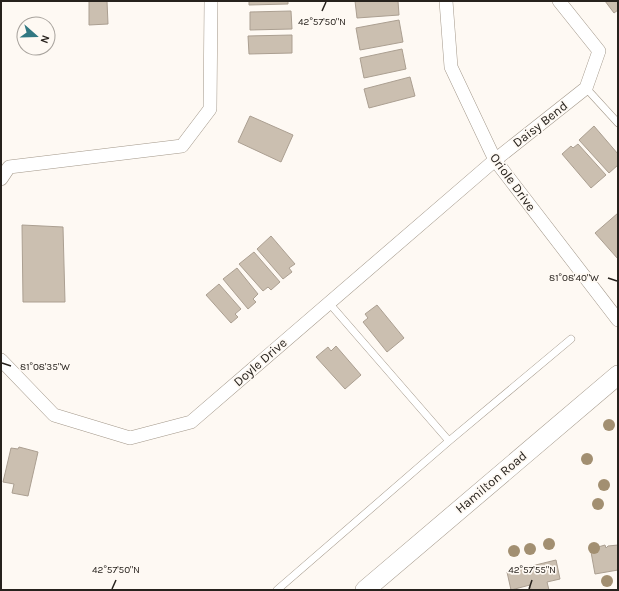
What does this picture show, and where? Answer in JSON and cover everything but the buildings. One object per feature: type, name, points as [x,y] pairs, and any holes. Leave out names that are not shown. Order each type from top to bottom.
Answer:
[{"type":"main road","name":"Hamilton Road","points":[[365,590],[618,375]]},
{"type":"street","points":[[1,179],[10,167],[182,146],[210,109],[211,1]]},
{"type":"street","name":"Oriole Drive","points":[[446,1],[451,67],[495,160],[618,320]]},
{"type":"street","points":[[559,1],[599,51],[586,88]]},
{"type":"street","name":"Daisy Bend","points":[[495,160],[586,88]]},
{"type":"street","name":"Doyle Drive","points":[[1,360],[54,415],[130,438],[191,422],[495,160]]},
{"type":"lane","points":[[586,88],[618,123]]},
{"type":"lane","points":[[329,303],[449,441]]},
{"type":"lane","points":[[277,590],[449,441],[571,339]]}]
